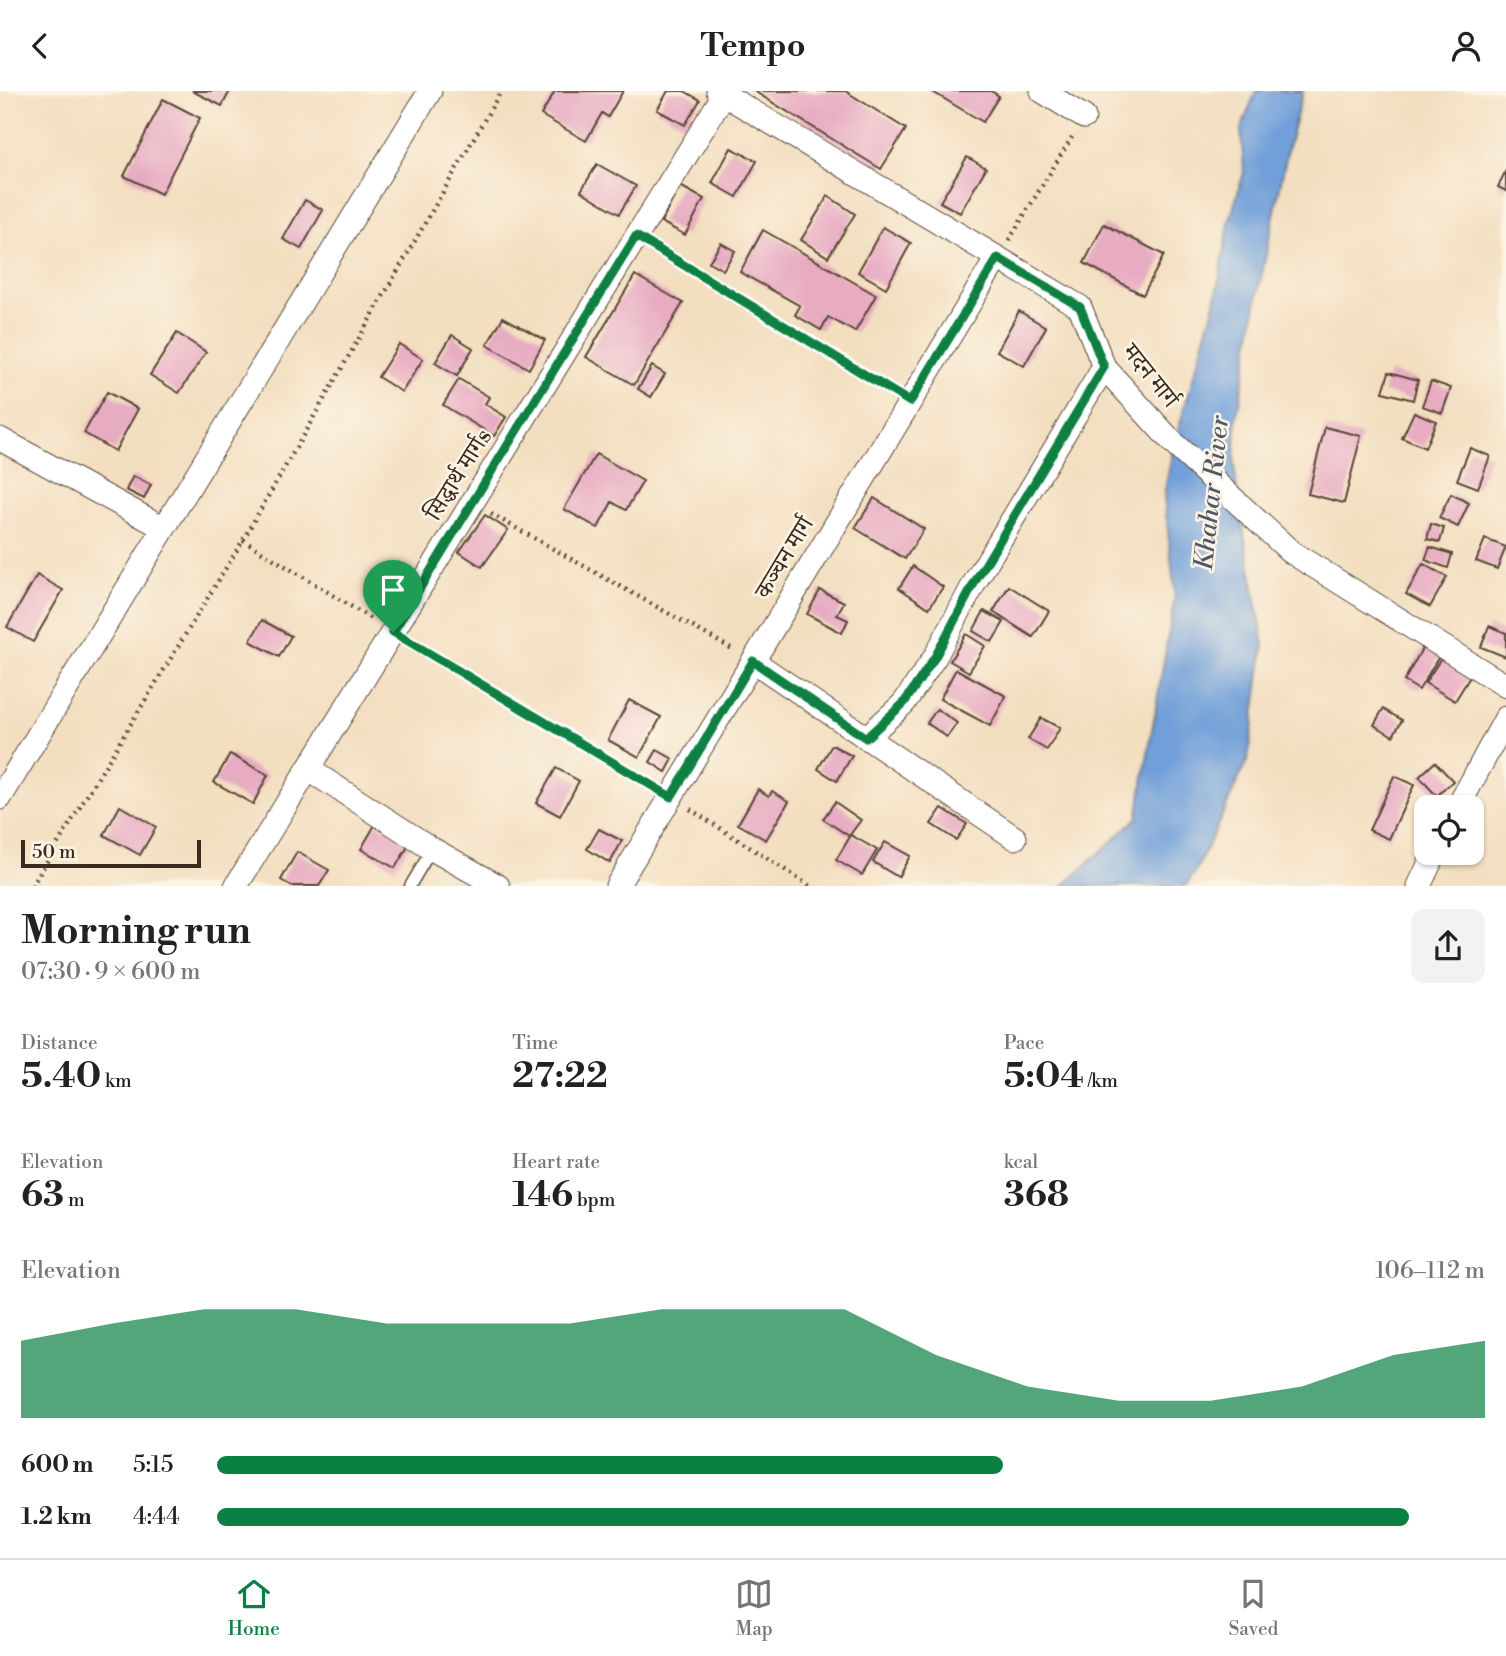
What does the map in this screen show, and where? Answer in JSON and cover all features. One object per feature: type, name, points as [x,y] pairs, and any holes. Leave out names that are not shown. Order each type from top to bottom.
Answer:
[{"type":"street","points":[[0,798],[430,91]]},
{"type":"street","points":[[1042,91],[1084,117]]},
{"type":"street","name":"सिद्धार्थ मार्गs","points":[[236,886],[722,92]]},
{"type":"street","name":"मदन मार्ग","points":[[722,92],[1080,307],[1104,367],[1174,444],[1291,552],[1506,686]]},
{"type":"street","name":"कञ्चन मार्ग","points":[[617,886],[998,258]]},
{"type":"street","points":[[866,738],[904,703],[935,657],[976,580],[1104,367]]},
{"type":"street","points":[[0,439],[164,528]]},
{"type":"street","points":[[753,661],[1015,838]]},
{"type":"street","points":[[1464,795],[1506,718]]},
{"type":"street","points":[[308,769],[432,849],[498,886]]},
{"type":"street","points":[[1419,886],[1429,865]]},
{"type":"lane","points":[[410,886],[432,849]]},
{"type":"path","points":[[32,886],[243,540],[501,91]]},
{"type":"path","points":[[998,258],[1084,117]]},
{"type":"path","points":[[636,236],[910,402]]},
{"type":"path","points":[[472,503],[753,661]]},
{"type":"path","points":[[243,540],[671,797],[810,886]]},
{"type":"water","name":"Khahar River","points":[[1256,91],[1303,91],[1289,143],[1258,293],[1237,416],[1234,464],[1264,644],[1248,759],[1197,869],[1186,886],[1063,886],[1137,818],[1175,596],[1164,495],[1174,444],[1215,303],[1229,223],[1244,172],[1241,129]]},
{"type":"building","points":[[192,91],[230,91],[222,106]]},
{"type":"building","points":[[555,91],[623,91],[608,117],[602,113],[586,141],[541,115]]},
{"type":"building","points":[[668,91],[684,91],[700,100],[685,125],[657,110]]},
{"type":"building","points":[[754,91],[845,91],[906,129],[881,169]]},
{"type":"building","points":[[931,91],[991,91],[999,96],[983,122]]},
{"type":"building","points":[[163,99],[200,118],[161,194],[124,176]]},
{"type":"building","points":[[731,148],[757,161],[737,197],[712,183]]},
{"type":"building","points":[[967,157],[986,168],[960,213],[940,202]]},
{"type":"building","points":[[597,164],[636,186],[619,214],[581,191]]},
{"type":"building","points":[[1506,170],[1506,191],[1498,187]]},
{"type":"building","points":[[680,186],[704,199],[685,235],[661,222]]},
{"type":"building","points":[[828,196],[855,214],[828,257],[801,240]]},
{"type":"building","points":[[305,200],[323,210],[301,249],[283,239]]},
{"type":"building","points":[[1104,224],[1164,255],[1143,295],[1084,263]]},
{"type":"building","points":[[883,227],[911,243],[886,288],[858,272]]},
{"type":"building","points":[[763,230],[876,295],[855,332],[828,317],[821,330],[795,315],[800,306],[740,272]]},
{"type":"building","points":[[721,243],[735,251],[723,270],[709,262]]},
{"type":"building","points":[[635,275],[683,303],[634,385],[586,357]]},
{"type":"building","points":[[1019,311],[1046,327],[1024,366],[997,351]]},
{"type":"building","points":[[503,317],[545,340],[529,369],[487,345]]},
{"type":"building","points":[[177,333],[206,352],[179,393],[150,375]]},
{"type":"building","points":[[452,335],[473,348],[457,376],[435,363]]},
{"type":"building","points":[[399,344],[423,359],[402,392],[378,377]]},
{"type":"building","points":[[652,366],[665,374],[651,397],[638,389]]},
{"type":"building","points":[[1389,372],[1418,380],[1413,400],[1383,392]]},
{"type":"building","points":[[459,379],[489,397],[485,404],[506,417],[494,436],[443,405]]},
{"type":"building","points":[[1431,381],[1451,388],[1442,413],[1422,406]]},
{"type":"building","points":[[107,392],[138,409],[115,451],[84,433]]},
{"type":"building","points":[[1414,412],[1436,421],[1425,448],[1402,438]]},
{"type":"building","points":[[1325,427],[1361,436],[1344,503],[1308,494]]},
{"type":"building","points":[[1470,448],[1490,456],[1478,488],[1457,480]]},
{"type":"building","points":[[596,454],[643,481],[626,510],[612,502],[598,528],[564,509]]},
{"type":"building","points":[[133,476],[151,485],[144,499],[126,490]]},
{"type":"building","points":[[1451,494],[1469,503],[1458,527],[1439,518]]},
{"type":"building","points":[[874,498],[924,529],[905,559],[855,528]]},
{"type":"building","points":[[485,515],[508,530],[482,567],[459,552]]},
{"type":"building","points":[[1431,524],[1444,528],[1440,542],[1427,539]]},
{"type":"building","points":[[1485,539],[1506,547],[1497,569],[1476,561]]},
{"type":"building","points":[[1430,547],[1452,554],[1448,568],[1425,560]]},
{"type":"building","points":[[1423,564],[1447,577],[1430,607],[1406,594]]},
{"type":"building","points":[[913,566],[943,587],[929,608],[899,588]]},
{"type":"building","points":[[37,575],[63,590],[33,642],[7,627]]},
{"type":"building","points":[[1009,586],[1049,611],[1033,637],[993,612]]},
{"type":"building","points":[[820,590],[844,602],[837,615],[848,620],[842,633],[807,614]]},
{"type":"building","points":[[984,611],[1004,622],[992,642],[973,631]]},
{"type":"building","points":[[262,620],[291,636],[279,657],[250,641]]},
{"type":"building","points":[[1489,626],[1506,633],[1506,657],[1481,647]]},
{"type":"building","points":[[966,634],[985,646],[969,672],[950,661]]},
{"type":"building","points":[[1424,645],[1444,648],[1419,690],[1404,681]]},
{"type":"building","points":[[1442,657],[1471,675],[1455,701],[1425,683]]},
{"type":"building","points":[[956,669],[1006,696],[990,726],[940,699]]},
{"type":"building","points":[[629,700],[661,717],[639,757],[608,740]]},
{"type":"building","points":[[937,709],[957,723],[947,737],[927,723]]},
{"type":"building","points":[[1383,709],[1402,720],[1393,736],[1374,725]]},
{"type":"building","points":[[1041,718],[1060,728],[1047,750],[1028,739]]},
{"type":"building","points":[[832,745],[852,756],[837,781],[818,769]]},
{"type":"building","points":[[657,750],[673,759],[666,772],[650,762]]},
{"type":"building","points":[[230,754],[268,775],[253,804],[214,782]]},
{"type":"building","points":[[1435,762],[1453,781],[1436,795],[1419,777]]},
{"type":"building","points":[[556,768],[579,781],[560,816],[536,803]]},
{"type":"building","points":[[1394,776],[1414,785],[1389,839],[1369,830]]},
{"type":"building","points":[[758,789],[769,796],[772,791],[789,801],[766,840],[738,824]]},
{"type":"building","points":[[835,802],[861,820],[849,836],[823,819]]},
{"type":"building","points":[[120,806],[156,827],[140,855],[104,835]]},
{"type":"building","points":[[942,808],[967,824],[956,840],[931,824]]},
{"type":"building","points":[[376,823],[410,843],[395,868],[361,849]]},
{"type":"building","points":[[599,829],[622,841],[610,863],[587,849]]},
{"type":"building","points":[[851,835],[877,850],[862,875],[836,860]]},
{"type":"building","points":[[885,842],[910,856],[898,877],[873,862]]},
{"type":"building","points":[[297,852],[329,870],[319,886],[291,886],[281,880]]},
{"type":"route","points":[[636,236],[910,402],[998,258],[1080,307],[1104,367],[976,580],[935,657],[904,703],[866,738],[753,661],[671,797],[393,632],[636,236]]}]
